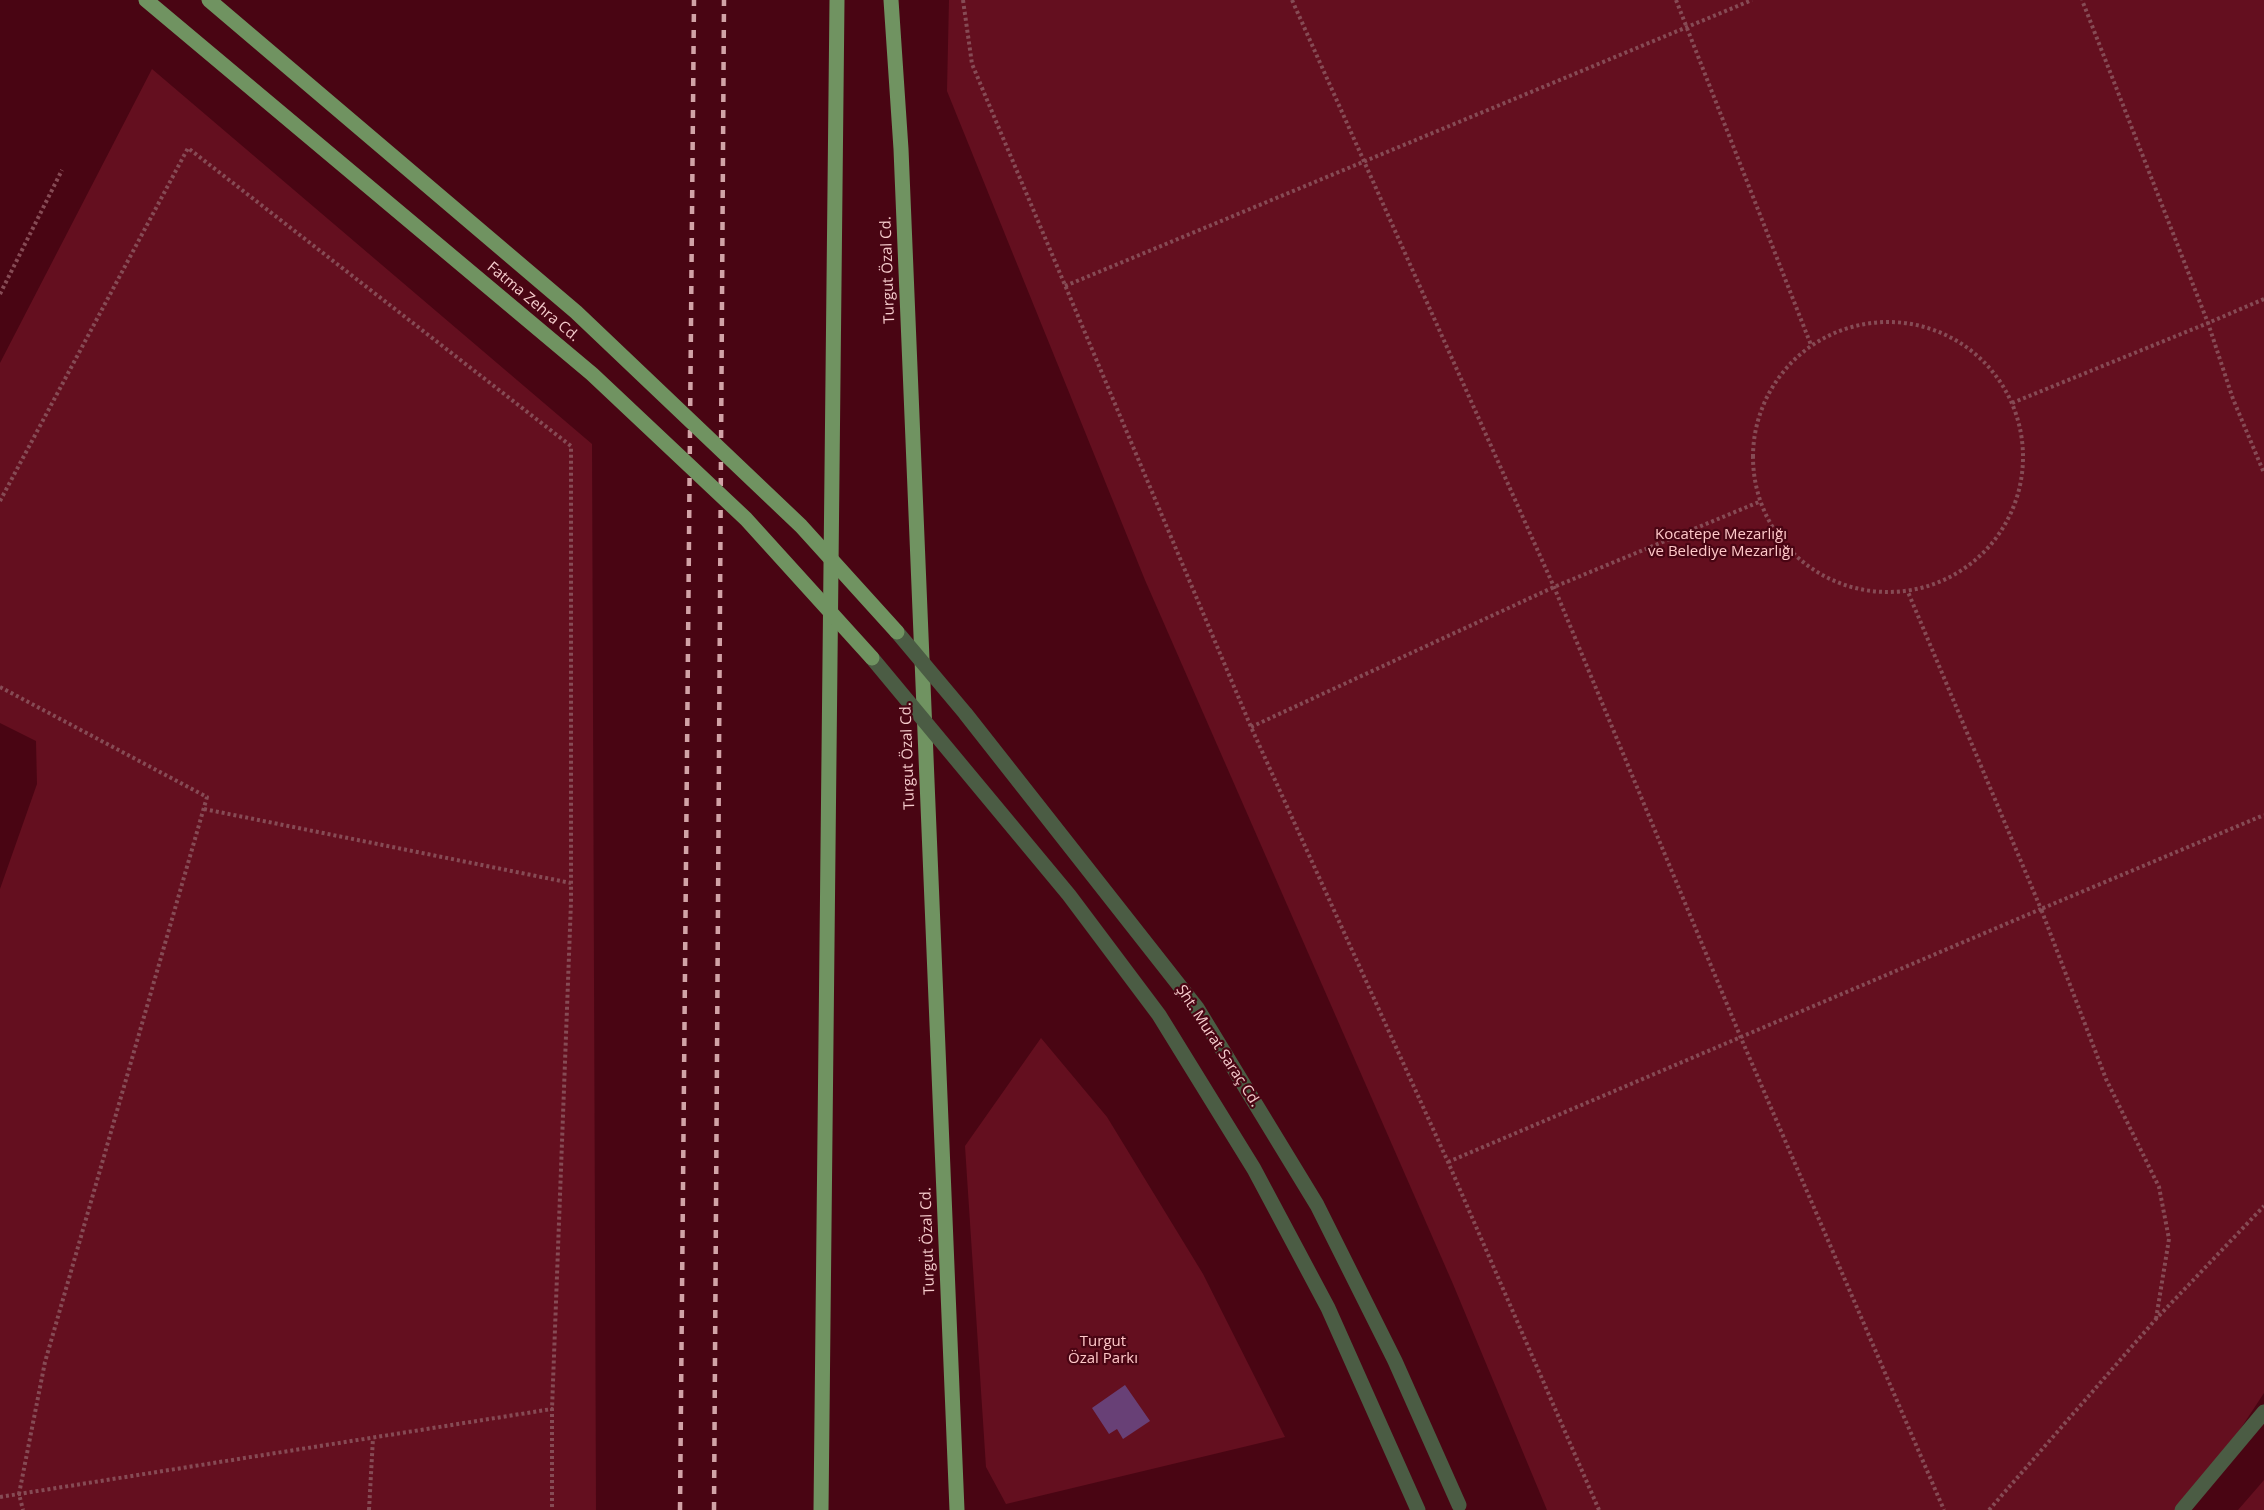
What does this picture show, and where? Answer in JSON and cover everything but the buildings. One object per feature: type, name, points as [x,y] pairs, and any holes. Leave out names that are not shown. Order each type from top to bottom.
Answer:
[{"type":"main road","name":"Fatma Zehra Cd.","points":[[146,0],[592,374],[746,519],[872,658]]},
{"type":"main road","name":"Fatma Zehra Cd.","points":[[208,0],[576,312],[801,526],[897,632]]},
{"type":"main road","points":[[821,1510],[837,0]]},
{"type":"main road","name":"Turgut Özal Cd.","points":[[891,0],[901,149],[957,1510]]},
{"type":"street","name":"Şht. Murat Saraç Cd.","points":[[897,632],[965,713],[1197,1008],[1317,1205],[1395,1361],[1460,1508]]},
{"type":"street","points":[[872,658],[1069,895],[1159,1015],[1254,1169],[1328,1308],[1418,1510]]},
{"type":"street","points":[[2182,1510],[2264,1412]]},
{"type":"path","points":[[963,0],[972,64],[1065,286],[1251,727],[1448,1162],[1599,1510]]},
{"type":"path","points":[[1292,0],[1554,587],[1741,1038],[1944,1510]]},
{"type":"path","points":[[1676,0],[1811,345]]},
{"type":"path","points":[[1065,286],[1688,29],[1752,0]]},
{"type":"path","points":[[2082,0],[2264,473]]},
{"type":"path","points":[[0,501],[188,148],[571,446],[571,883],[552,1408],[552,1510]]},
{"type":"path","points":[[0,294],[62,170]]},
{"type":"path","points":[[2012,403],[2264,299]]},
{"type":"path","points":[[1881,322],[1914,324],[1948,335],[1979,357],[1998,378],[2012,403],[2018,420],[2023,459],[2018,497],[2001,533],[1975,561],[1943,582],[1908,592],[1875,593],[1844,586],[1815,572],[1792,553],[1773,531],[1760,502],[1752,458],[1759,415],[1779,375],[1811,345],[1848,327],[1881,322]]},
{"type":"path","points":[[1251,727],[1554,587],[1760,502]]},
{"type":"path","points":[[1908,592],[2041,909],[2106,1079],[2159,1187],[2169,1239],[2156,1319]]},
{"type":"path","points":[[0,687],[207,797],[45,1362],[19,1494],[23,1510]]},
{"type":"path","points":[[204,808],[571,883]]},
{"type":"path","points":[[1448,1162],[2264,815]]},
{"type":"path","points":[[1989,1510],[2156,1319],[2264,1206]]},
{"type":"path","points":[[0,1497],[552,1408]]},
{"type":"path","points":[[369,1510],[373,1438]]},
{"type":"green space","name":"Kocatepe Mezarlığı ve Belediye Mezarlığı","points":[[949,0],[2264,0],[2264,1393],[2187,1510],[1547,1510],[1453,1284],[1145,580],[947,91]]},
{"type":"green space","points":[[152,69],[592,444],[596,1510],[0,1510],[0,889],[37,784],[36,741],[0,723],[0,363]]},
{"type":"green space","name":"Turgut Özal Parkı","points":[[1041,1038],[1107,1117],[1203,1274],[1285,1437],[1006,1504],[986,1467],[965,1146]]},
{"type":"green space","points":[[2264,1480],[2264,1510],[2238,1510],[2258,1487]]},
{"type":"railway","points":[[680,1510],[694,0]]},
{"type":"railway","points":[[714,1510],[724,0]]}]
